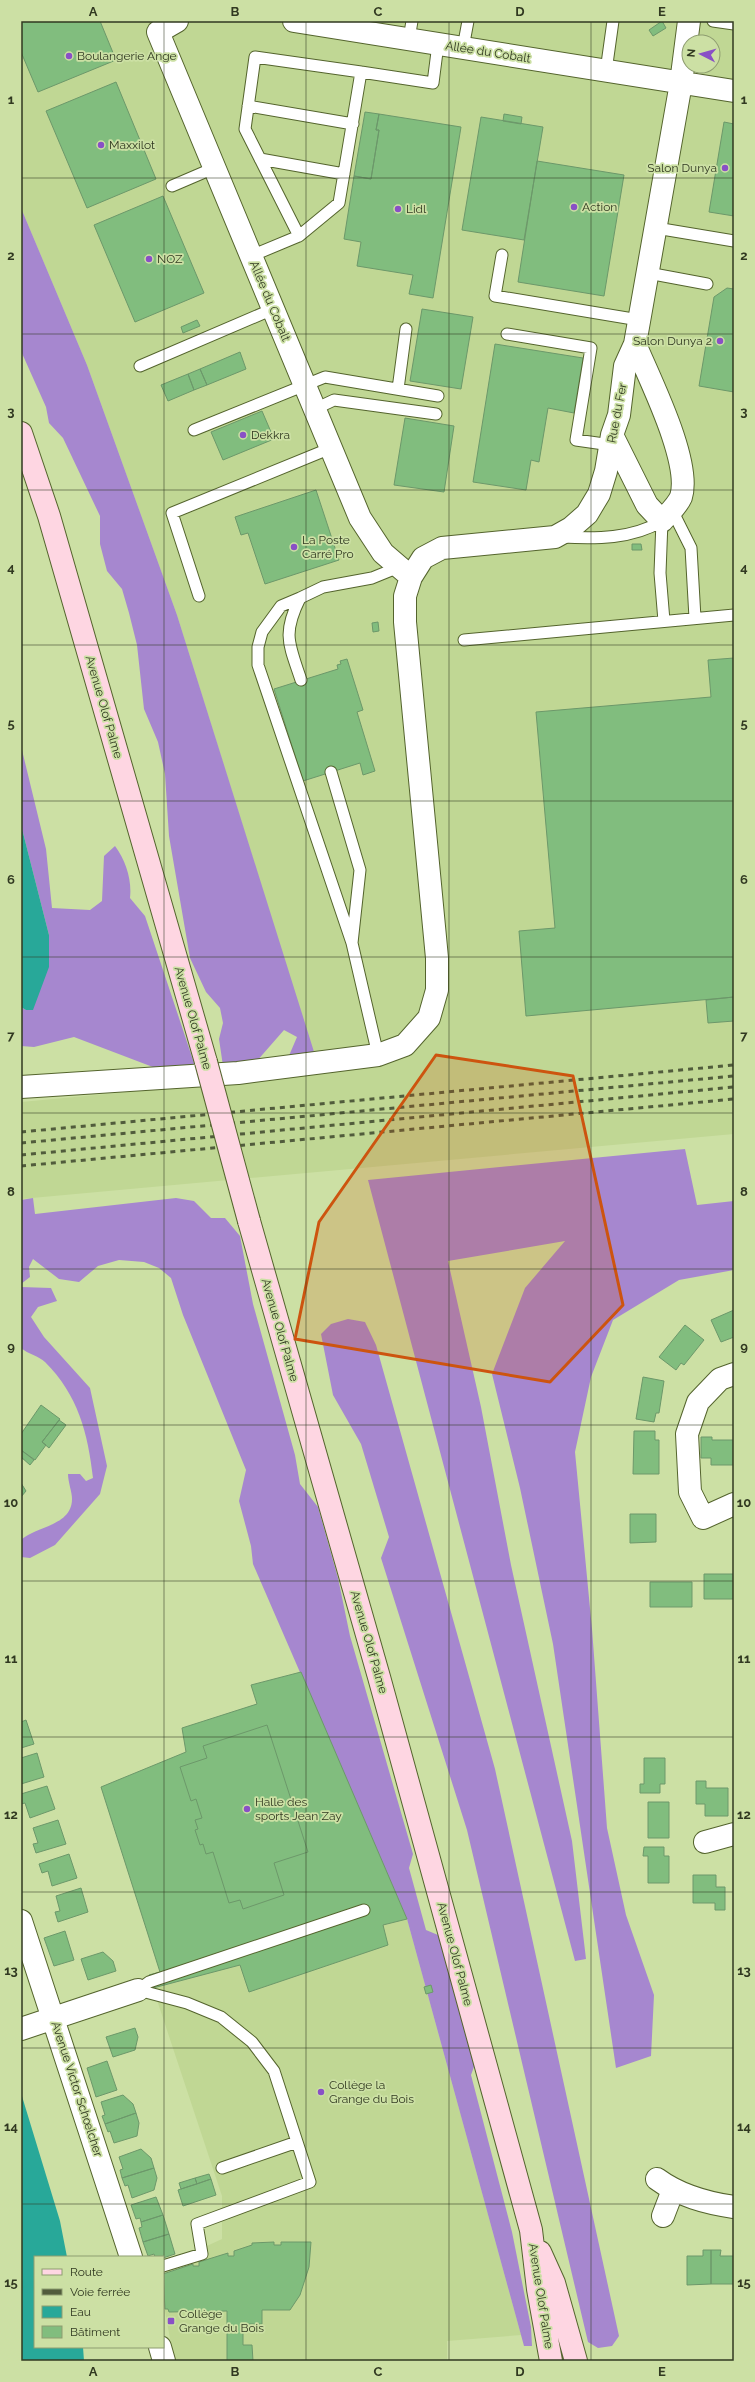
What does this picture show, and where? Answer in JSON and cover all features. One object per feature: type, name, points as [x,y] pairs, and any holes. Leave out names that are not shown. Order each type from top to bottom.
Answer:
[{"type":"main road","name":"Avenue Olof Palme","points":[[21,433],[49,516],[206,1062],[249,1221],[377,1670],[531,2230],[554,2283],[576,2361]]},
{"type":"main road","name":"Avenue Olof Palme","points":[[531,2230],[538,2289],[552,2361]]},
{"type":"street","name":"Allée du Cobalt","points":[[177,21],[158,32],[250,256],[360,518],[383,553],[405,572]]},
{"type":"street","name":"Allée du Cobalt","points":[[294,21],[411,30],[438,44],[734,92]]},
{"type":"street","name":"Rue du Fer","points":[[21,1087],[238,1073],[378,1055],[405,1044],[428,1018],[437,990],[437,958],[405,622],[405,572],[423,558],[442,548],[555,537],[572,528],[587,514],[599,494],[606,471],[611,440],[619,415],[625,366],[635,344],[640,320],[681,83],[689,21]]},
{"type":"street","points":[[611,440],[646,505],[667,515],[680,497],[681,465],[676,444],[635,344]]},
{"type":"street","points":[[734,1374],[720,1379],[698,1402],[688,1434],[690,1492],[703,1518],[734,1504]]},
{"type":"street","points":[[705,1842],[734,1834]]},
{"type":"street","name":"Avenue Victor Schœlcher","points":[[21,1921],[54,2017],[131,2256]]},
{"type":"street","points":[[21,2029],[138,1990]]},
{"type":"street","points":[[663,2216],[665,2185],[710,2203],[734,2207]]},
{"type":"street","points":[[160,2348],[164,2361]]},
{"type":"lane","points":[[463,48],[468,21]]},
{"type":"lane","points":[[606,71],[613,21]]},
{"type":"lane","points":[[713,21],[734,24]]},
{"type":"lane","points":[[299,236],[245,129],[255,57],[433,83],[438,44]]},
{"type":"lane","points":[[250,256],[299,236],[339,203],[361,72]]},
{"type":"lane","points":[[248,106],[353,124]]},
{"type":"lane","points":[[260,159],[344,174]]},
{"type":"lane","points":[[172,186],[214,168]]},
{"type":"lane","points":[[656,228],[734,242]]},
{"type":"lane","points":[[502,255],[495,296],[640,320]]},
{"type":"lane","points":[[648,273],[707,284]]},
{"type":"lane","points":[[140,366],[273,309]]},
{"type":"lane","points":[[398,388],[406,330]]},
{"type":"lane","points":[[507,334],[591,348],[576,440],[611,440]]},
{"type":"lane","points":[[194,430],[325,377],[398,388],[438,396]]},
{"type":"lane","points":[[315,409],[334,400],[436,414]]},
{"type":"lane","points":[[199,596],[172,513],[331,448]]},
{"type":"lane","points":[[555,537],[583,538],[628,534],[648,529],[667,515]]},
{"type":"lane","points":[[667,515],[691,548],[695,618]]},
{"type":"lane","points":[[664,621],[660,573],[667,515]]},
{"type":"lane","points":[[378,1055],[352,943],[258,665],[258,647],[262,632],[281,606],[324,587],[405,572]]},
{"type":"lane","points":[[300,598],[289,625],[288,638],[301,680]]},
{"type":"lane","points":[[464,640],[734,615]]},
{"type":"lane","points":[[331,772],[360,870],[352,943]]},
{"type":"lane","points":[[138,1990],[149,1982],[364,1910]]},
{"type":"lane","points":[[138,1990],[187,2003],[221,2017],[252,2042],[274,2071],[310,2182],[197,2224],[202,2254],[164,2266]]},
{"type":"lane","points":[[222,2168],[297,2142]]},
{"type":"highlighted area","points":[[436,1055],[573,1076],[623,1305],[550,1382],[295,1339],[319,1222]]},
{"type":"shaded area","points":[[21,21],[734,21],[734,1134],[21,1199],[21,1102],[320,1074],[177,615],[87,365],[21,208]]},
{"type":"shaded area","points":[[21,208],[87,365],[177,615],[315,1055],[288,1058],[297,1037],[284,1030],[256,1062],[223,1066],[219,1039],[223,1023],[220,1008],[206,992],[190,958],[169,836],[165,774],[158,742],[144,709],[137,645],[129,613],[122,589],[107,571],[100,544],[100,516],[63,438],[49,423],[46,407],[21,351]]},
{"type":"shaded area","points":[[21,746],[46,849],[52,908],[90,910],[102,901],[104,856],[115,846],[125,864],[130,884],[130,898],[145,916],[196,1069],[166,1072],[74,1037],[34,1047],[21,1046],[21,1007],[26,1010],[49,935],[21,825]]},
{"type":"shaded area","points":[[685,1149],[697,1205],[734,1201],[734,1270],[679,1280],[613,1320],[591,1377],[575,1452],[592,1629],[607,1828],[626,1915],[654,1995],[651,2056],[616,2068],[553,1644],[520,1488],[492,1374],[525,1288],[565,1241],[448,1261],[481,1407],[511,1565],[572,1841],[586,1959],[575,1961],[368,1180]]},
{"type":"shaded area","points":[[33,1198],[35,1214],[176,1198],[194,1201],[211,1218],[225,1218],[240,1236],[253,1304],[295,1455],[300,1484],[318,1507],[338,1578],[350,1636],[413,1854],[409,1868],[426,1930],[438,1935],[475,2064],[471,2075],[512,2232],[531,2327],[532,2346],[524,2346],[407,1919],[253,1564],[251,1546],[239,1501],[246,1470],[183,1315],[171,1278],[159,1268],[144,1262],[119,1260],[98,1266],[79,1282],[59,1279],[33,1259],[29,1267],[30,1277],[21,1284],[21,1200]]},
{"type":"shaded area","points":[[21,1287],[51,1288],[57,1301],[38,1307],[31,1317],[44,1337],[90,1388],[107,1466],[100,1494],[55,1545],[30,1558],[21,1557],[21,1540],[27,1535],[60,1520],[66,1515],[70,1508],[72,1496],[68,1474],[80,1474],[86,1481],[93,1478],[88,1446],[80,1416],[66,1388],[45,1362],[21,1348]]},
{"type":"shaded area","points":[[348,1319],[365,1322],[376,1345],[495,1769],[619,2336],[612,2346],[598,2348],[588,2342],[467,1830],[381,1558],[389,1537],[361,1444],[333,1395],[321,1334],[331,1324]]},
{"type":"shaded area","name":"Collège la Grange du Bois","points":[[407,1919],[521,2335],[447,2341],[447,2361],[174,2361],[164,2306],[164,2266],[222,2239],[222,2196],[153,1988]]},
{"type":"water","points":[[21,825],[49,935],[49,967],[33,1010],[26,1010],[21,1007]]},
{"type":"water","points":[[21,2093],[60,2221],[67,2256],[34,2256],[34,2348],[83,2348],[84,2361],[21,2361]]},
{"type":"building","name":"Boulangerie Ange","points":[[21,21],[100,21],[116,60],[38,92],[21,52]]},
{"type":"building","points":[[662,21],[666,28],[653,36],[649,30]]},
{"type":"building","name":"Maxxilot","points":[[116,82],[156,179],[87,208],[46,111]]},
{"type":"building","points":[[365,112],[379,114],[376,130],[379,130],[371,179],[354,176]]},
{"type":"building","name":"Lidl","points":[[379,114],[461,127],[433,298],[409,294],[413,275],[357,266],[361,242],[344,239],[354,176],[371,179],[379,130],[376,130]]},
{"type":"building","points":[[504,114],[522,117],[521,124],[503,121]]},
{"type":"building","points":[[481,117],[543,127],[524,240],[462,230]]},
{"type":"building","name":"Salon Dunya","points":[[724,122],[734,124],[734,216],[709,212]]},
{"type":"building","name":"Action","points":[[537,161],[624,175],[604,296],[518,282]]},
{"type":"building","name":"NOZ","points":[[163,196],[204,293],[135,322],[94,225]]},
{"type":"building","name":"Salon Dunya 2","points":[[727,288],[734,289],[734,392],[699,386],[714,297]]},
{"type":"building","points":[[422,309],[473,317],[461,389],[410,381]]},
{"type":"building","points":[[197,320],[200,326],[183,333],[181,327]]},
{"type":"building","points":[[495,344],[583,358],[574,413],[548,408],[539,462],[531,460],[526,490],[473,482]]},
{"type":"building","points":[[240,352],[246,369],[207,385],[200,369]]},
{"type":"building","points":[[200,369],[207,385],[194,390],[188,374]]},
{"type":"building","points":[[188,374],[194,390],[168,401],[161,385]]},
{"type":"building","name":"Dekkra","points":[[262,411],[274,439],[223,460],[211,432]]},
{"type":"building","points":[[405,418],[454,426],[444,492],[394,485]]},
{"type":"building","name":"La Poste Carré Pro","points":[[316,490],[339,560],[265,584],[248,533],[241,535],[235,517]]},
{"type":"building","points":[[632,544],[641,544],[642,550],[632,550]]},
{"type":"building","points":[[378,622],[379,631],[373,632],[372,623]]},
{"type":"building","points":[[734,658],[734,997],[526,1016],[519,931],[555,928],[536,712],[711,697],[708,660]]},
{"type":"building","points":[[347,659],[363,710],[357,712],[375,771],[363,775],[360,763],[303,781],[274,689],[338,669],[337,665],[341,664],[340,661]]},
{"type":"building","points":[[734,997],[734,1021],[708,1023],[706,1000]]},
{"type":"building","points":[[734,1310],[734,1337],[721,1342],[711,1320]]},
{"type":"building","points":[[685,1325],[704,1340],[684,1365],[681,1363],[676,1370],[659,1357]]},
{"type":"building","points":[[643,1377],[664,1381],[659,1413],[656,1413],[654,1422],[636,1419]]},
{"type":"building","points":[[41,1405],[60,1419],[42,1442],[46,1445],[35,1460],[21,1450],[21,1434]]},
{"type":"building","points":[[59,1420],[66,1425],[49,1448],[42,1442]]},
{"type":"building","points":[[634,1431],[655,1431],[655,1440],[659,1440],[659,1474],[633,1474]]},
{"type":"building","points":[[701,1437],[712,1437],[712,1440],[734,1440],[734,1465],[711,1465],[711,1458],[701,1458]]},
{"type":"building","points":[[21,1450],[34,1460],[30,1465],[21,1457]]},
{"type":"building","points":[[21,1483],[26,1491],[21,1497]]},
{"type":"building","points":[[630,1514],[656,1514],[656,1542],[630,1543]]},
{"type":"building","points":[[704,1574],[734,1574],[734,1599],[704,1599]]},
{"type":"building","points":[[650,1582],[692,1582],[692,1607],[650,1607]]},
{"type":"building","points":[[301,1672],[407,1919],[383,1925],[388,1945],[249,1992],[240,1965],[153,1988],[149,1975],[160,1972],[101,1787],[186,1752],[182,1728],[257,1704],[251,1685]]},
{"type":"building","points":[[26,1720],[34,1744],[21,1748],[21,1722]]},
{"type":"building","name":"Halle des sports Jean Zay","points":[[267,1725],[308,1852],[274,1863],[284,1895],[243,1909],[240,1900],[229,1903],[213,1852],[206,1854],[203,1844],[200,1845],[195,1830],[198,1829],[195,1820],[202,1818],[196,1799],[191,1801],[180,1767],[207,1758],[203,1746]]},
{"type":"building","points":[[37,1753],[44,1777],[21,1784],[21,1758]]},
{"type":"building","points":[[644,1758],[665,1758],[665,1784],[660,1784],[660,1793],[640,1793],[640,1784],[644,1784]]},
{"type":"building","points":[[696,1781],[706,1781],[706,1788],[728,1788],[728,1816],[705,1816],[705,1804],[696,1804]]},
{"type":"building","points":[[47,1786],[55,1809],[30,1818],[25,1803],[21,1804],[21,1794]]},
{"type":"building","points":[[648,1802],[669,1802],[669,1838],[648,1838]]},
{"type":"building","points":[[58,1820],[66,1844],[36,1853],[33,1844],[38,1843],[33,1828]]},
{"type":"building","points":[[644,1847],[664,1847],[664,1856],[669,1856],[669,1883],[648,1883],[648,1856],[643,1856]]},
{"type":"building","points":[[69,1854],[77,1878],[52,1886],[48,1871],[42,1873],[39,1864]]},
{"type":"building","points":[[693,1875],[716,1875],[716,1887],[725,1887],[725,1910],[715,1910],[715,1903],[693,1903]]},
{"type":"building","points":[[81,1888],[88,1912],[58,1922],[55,1912],[60,1911],[56,1896]]},
{"type":"building","points":[[65,1931],[74,1960],[54,1966],[44,1938]]},
{"type":"building","points":[[103,1952],[113,1961],[116,1971],[88,1980],[81,1959]]},
{"type":"building","points":[[431,1985],[433,1992],[426,1994],[424,1987]]},
{"type":"building","points":[[135,2028],[138,2037],[135,2050],[113,2057],[106,2037]]},
{"type":"building","points":[[107,2061],[117,2090],[96,2097],[87,2068]]},
{"type":"building","points":[[123,2095],[133,2104],[136,2113],[105,2124],[102,2116],[105,2115],[101,2102]]},
{"type":"building","points":[[136,2113],[139,2123],[137,2136],[114,2143],[110,2131],[108,2132],[105,2124]]},
{"type":"building","points":[[141,2149],[151,2158],[154,2168],[122,2178],[120,2170],[123,2169],[119,2157]]},
{"type":"building","points":[[154,2168],[157,2178],[154,2190],[132,2198],[128,2185],[125,2186],[122,2178]]},
{"type":"building","points":[[209,2174],[211,2179],[197,2184],[195,2178]]},
{"type":"building","points":[[195,2178],[197,2184],[181,2189],[179,2183]]},
{"type":"building","points":[[211,2179],[216,2195],[183,2206],[178,2190]]},
{"type":"building","points":[[156,2197],[163,2215],[141,2222],[140,2218],[136,2219],[131,2205]]},
{"type":"building","points":[[163,2215],[169,2234],[143,2242],[139,2228],[142,2227],[141,2222]]},
{"type":"building","points":[[169,2234],[175,2254],[164,2258],[164,2256],[155,2256],[154,2254],[148,2256],[143,2242]]},
{"type":"building","points":[[274,2242],[274,2245],[281,2245],[281,2242],[311,2242],[309,2267],[300,2295],[290,2310],[262,2310],[262,2324],[243,2324],[243,2345],[252,2345],[253,2361],[227,2361],[227,2311],[169,2312],[168,2309],[165,2309],[164,2274],[193,2264],[193,2266],[199,2266],[199,2262],[228,2253],[228,2256],[234,2256],[234,2251],[252,2245],[252,2243]]},
{"type":"building","points":[[703,2250],[711,2250],[711,2284],[687,2285],[687,2256],[703,2256]]},
{"type":"building","points":[[711,2250],[721,2250],[720,2256],[734,2256],[734,2284],[711,2284]]},
{"type":"railway","points":[[21,1132],[734,1065]]},
{"type":"railway","points":[[21,1143],[734,1076]]},
{"type":"railway","points":[[21,1155],[734,1087]]},
{"type":"railway","points":[[21,1166],[734,1099]]},
{"type":"place","name":"Boulangerie Ange","points":[[69,56]]},
{"type":"place","name":"Maxxilot","points":[[101,145]]},
{"type":"place","name":"Salon Dunya","points":[[725,168]]},
{"type":"place","name":"Action","points":[[574,207]]},
{"type":"place","name":"Lidl","points":[[398,209]]},
{"type":"place","name":"NOZ","points":[[149,259]]},
{"type":"place","name":"Salon Dunya 2","points":[[720,341]]},
{"type":"place","name":"Dekkra","points":[[243,435]]},
{"type":"place","name":"La Poste Carré Pro","points":[[294,547]]},
{"type":"place","name":"Halle des sports Jean Zay","points":[[247,1809]]},
{"type":"place","name":"Collège la Grange du Bois","points":[[321,2092]]},
{"type":"place","name":"Collège Grange du Bois","points":[[171,2321]]}]
